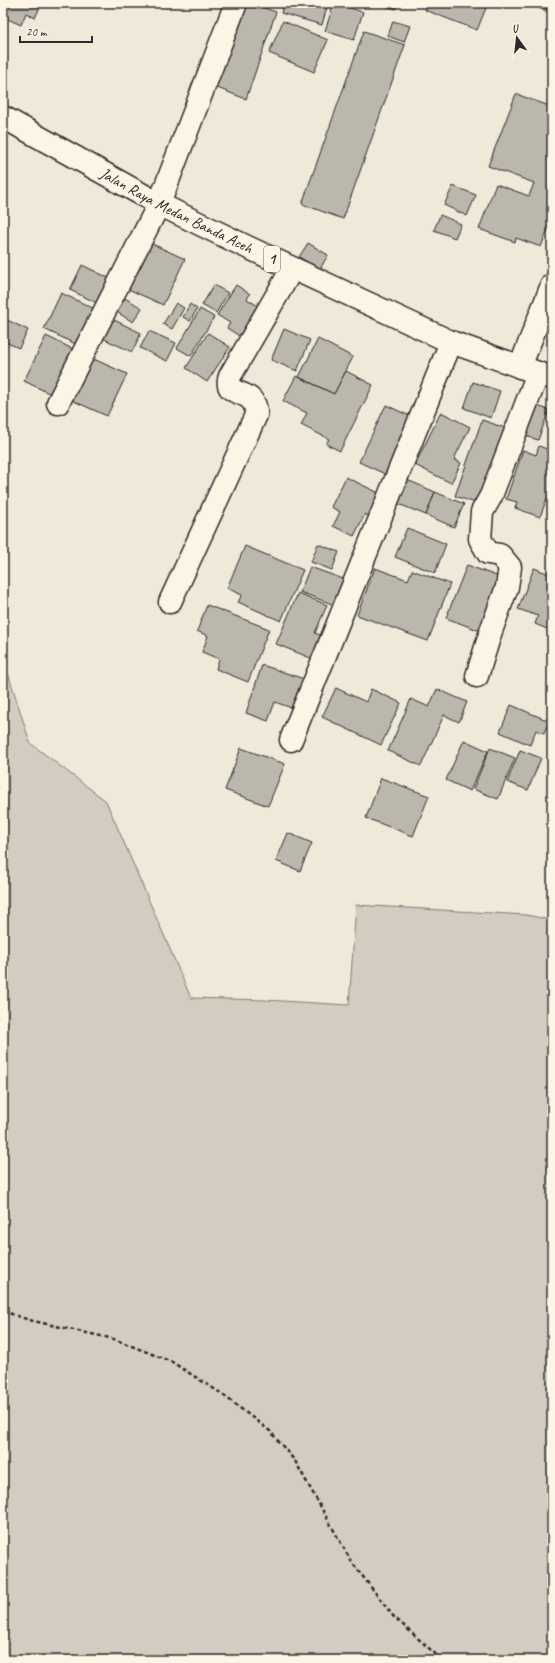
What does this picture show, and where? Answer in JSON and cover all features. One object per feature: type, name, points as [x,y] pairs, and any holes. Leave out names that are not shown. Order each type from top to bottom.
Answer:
[{"type":"main road","points":[[58,403],[158,204],[236,3]]},
{"type":"main road","name":"Jalan Raya Medan Banda Aceh","points":[[3,117],[158,204],[292,269],[451,342],[537,373]]},
{"type":"main road","points":[[170,602],[256,414],[253,401],[248,396],[229,387],[228,383],[230,376],[292,269]]},
{"type":"main road","points":[[477,676],[505,593],[510,567],[500,555],[488,553],[480,539],[482,512],[491,496],[537,373],[552,286]]},
{"type":"main road","points":[[291,740],[451,342]]},
{"type":"path","points":[[3,1311],[29,1320],[114,1339],[172,1362],[220,1392],[270,1431],[295,1461],[350,1561],[393,1616],[442,1660]]},
{"type":"shaded area","points":[[3,657],[30,743],[106,801],[191,998],[265,1000],[349,1005],[356,905],[526,915],[552,920],[552,1660],[3,1660]]},
{"type":"building","points":[[4,3],[42,3],[35,18],[26,13],[21,25],[3,17]]},
{"type":"building","points":[[242,3],[250,3],[276,12],[246,99],[212,86]]},
{"type":"building","points":[[284,3],[328,3],[322,25],[281,13]]},
{"type":"building","points":[[334,3],[363,12],[354,40],[325,31]]},
{"type":"building","points":[[375,3],[398,3],[396,9]]},
{"type":"building","points":[[428,3],[488,3],[477,30],[425,10]]},
{"type":"building","points":[[283,21],[328,40],[314,72],[269,53]]},
{"type":"building","points":[[393,21],[410,26],[404,42],[388,36]]},
{"type":"building","points":[[364,31],[405,45],[343,219],[302,204]]},
{"type":"building","points":[[516,94],[552,107],[552,219],[541,247],[516,238],[515,242],[479,229],[496,184],[529,196],[534,183],[488,166]]},
{"type":"building","points":[[453,186],[476,195],[467,216],[444,205]]},
{"type":"building","points":[[440,215],[461,224],[455,238],[434,230]]},
{"type":"building","points":[[148,242],[185,259],[163,305],[126,288]]},
{"type":"building","points":[[308,243],[328,255],[320,269],[299,257]]},
{"type":"building","points":[[82,265],[111,279],[99,304],[70,290]]},
{"type":"building","points":[[214,285],[228,293],[216,313],[202,305]]},
{"type":"building","points":[[236,285],[250,294],[247,299],[258,306],[247,341],[227,328],[230,323],[217,315]]},
{"type":"building","points":[[61,293],[97,310],[80,346],[44,329]]},
{"type":"building","points":[[123,297],[142,308],[133,322],[115,311]]},
{"type":"building","points":[[176,303],[184,308],[172,329],[163,324]]},
{"type":"building","points":[[190,304],[197,309],[190,321],[183,317]]},
{"type":"building","points":[[200,309],[214,317],[191,356],[177,348]]},
{"type":"building","points":[[108,317],[141,333],[132,352],[98,336]]},
{"type":"building","points":[[3,318],[28,330],[19,348],[3,341]]},
{"type":"building","points":[[284,329],[310,340],[297,371],[271,360]]},
{"type":"building","points":[[149,331],[176,343],[167,361],[140,348]]},
{"type":"building","points":[[208,333],[230,347],[207,382],[186,368]]},
{"type":"building","points":[[46,336],[75,350],[53,395],[24,381]]},
{"type":"building","points":[[318,339],[353,357],[334,394],[299,377]]},
{"type":"building","points":[[87,356],[127,374],[107,416],[67,398]]},
{"type":"building","points":[[346,371],[373,385],[340,451],[326,444],[329,439],[301,425],[307,413],[283,401],[296,376],[334,394]]},
{"type":"building","points":[[473,382],[500,391],[491,418],[464,408]]},
{"type":"building","points":[[386,405],[412,417],[385,474],[359,462]]},
{"type":"building","points":[[534,405],[549,410],[538,440],[523,435]]},
{"type":"building","points":[[441,412],[470,427],[454,459],[461,463],[451,483],[415,465]]},
{"type":"building","points":[[482,420],[508,429],[481,505],[455,496]]},
{"type":"building","points":[[539,446],[552,451],[552,500],[547,498],[540,517],[515,508],[517,502],[506,499],[523,450],[536,455]]},
{"type":"building","points":[[346,477],[385,496],[374,519],[365,514],[354,536],[333,526],[340,512],[331,507]]},
{"type":"building","points":[[405,479],[435,492],[426,515],[396,503]]},
{"type":"building","points":[[435,492],[464,504],[454,527],[426,515]]},
{"type":"building","points":[[407,528],[446,544],[435,573],[395,557]]},
{"type":"building","points":[[318,544],[339,552],[332,570],[311,562]]},
{"type":"building","points":[[245,546],[303,570],[281,621],[238,602],[242,595],[227,588]]},
{"type":"building","points":[[467,565],[507,580],[486,633],[446,618]]},
{"type":"building","points":[[310,567],[346,580],[337,606],[300,592]]},
{"type":"building","points":[[375,568],[408,580],[412,570],[450,584],[428,641],[357,615]]},
{"type":"building","points":[[534,568],[552,575],[552,631],[535,624],[538,616],[518,609]]},
{"type":"building","points":[[298,593],[327,605],[315,633],[322,636],[313,659],[276,644]]},
{"type":"building","points":[[207,605],[269,629],[248,682],[216,669],[219,659],[202,652],[208,636],[197,631]]},
{"type":"building","points":[[262,665],[307,680],[297,710],[275,702],[268,721],[246,713]]},
{"type":"building","points":[[336,688],[366,702],[371,689],[401,703],[381,745],[322,717]]},
{"type":"building","points":[[437,689],[467,702],[459,722],[444,715],[421,766],[388,751],[411,699],[429,707]]},
{"type":"building","points":[[511,705],[549,721],[544,733],[536,730],[530,745],[500,732]]},
{"type":"building","points":[[464,740],[488,751],[470,791],[446,780]]},
{"type":"building","points":[[241,748],[285,764],[268,806],[225,790]]},
{"type":"building","points":[[490,748],[515,758],[498,799],[473,789]]},
{"type":"building","points":[[520,750],[541,758],[528,790],[507,782]]},
{"type":"building","points":[[381,778],[429,796],[413,836],[366,818]]},
{"type":"building","points":[[288,833],[312,843],[300,871],[276,861]]},
{"type":"waterway","points":[[535,3],[552,11]]}]
